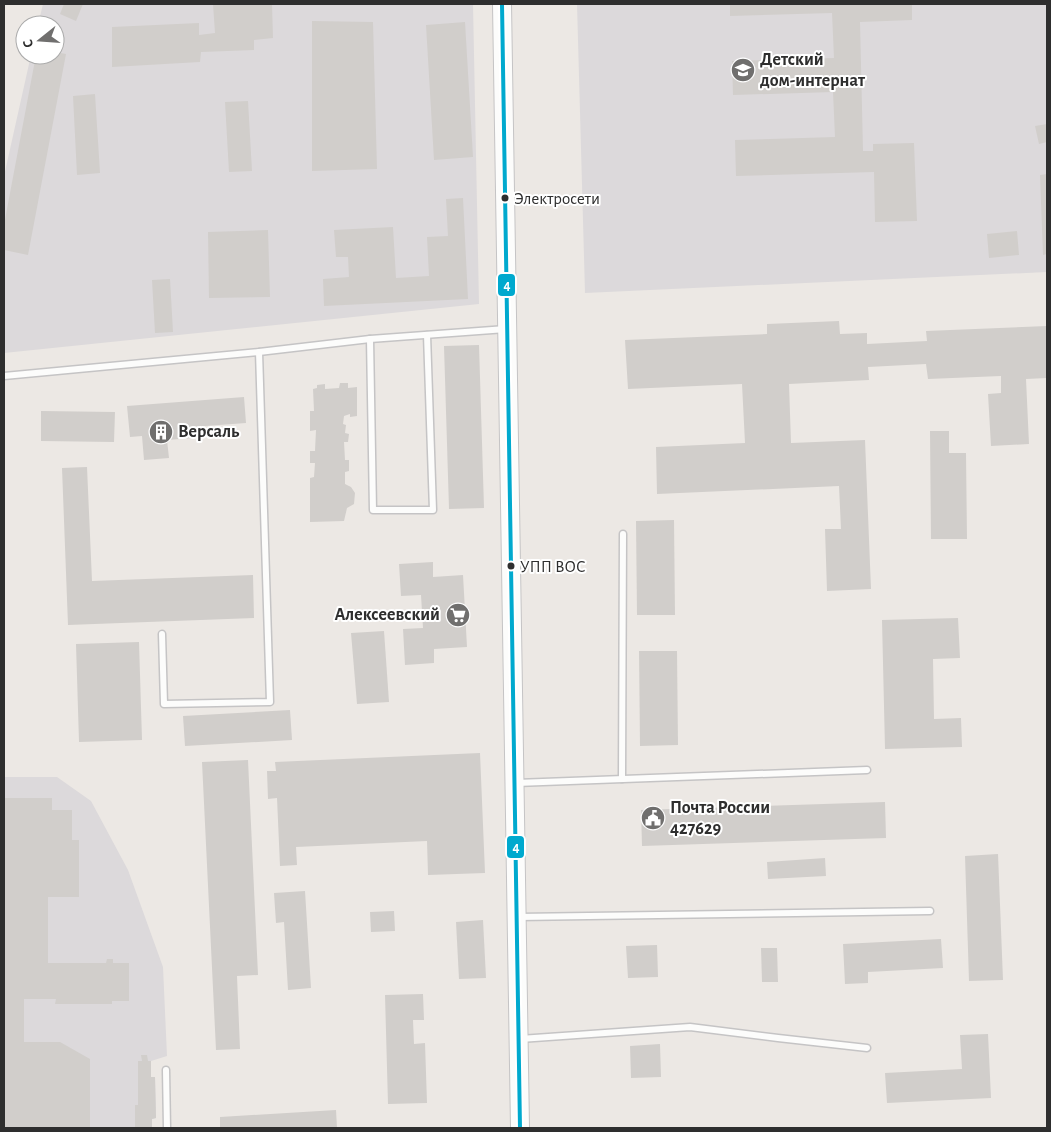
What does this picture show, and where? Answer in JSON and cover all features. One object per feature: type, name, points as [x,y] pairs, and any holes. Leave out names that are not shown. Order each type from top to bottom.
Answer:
[{"type":"main road","points":[[502,4],[520,1128]]},
{"type":"lane","points":[[4,376],[259,352],[370,339],[508,329]]},
{"type":"lane","points":[[370,339],[373,510],[433,510],[427,335]]},
{"type":"lane","points":[[162,634],[164,704],[270,702],[259,352]]},
{"type":"lane","points":[[622,779],[623,534]]},
{"type":"lane","points":[[515,783],[867,770]]},
{"type":"lane","points":[[517,917],[930,911]]},
{"type":"lane","points":[[519,1039],[690,1027],[867,1048]]},
{"type":"lane","points":[[166,1070],[167,1128]]},
{"type":"shaded area","points":[[43,4],[473,4],[479,304],[4,353],[4,176],[29,65],[65,65],[65,15],[40,15]]},
{"type":"shaded area","points":[[577,4],[1047,4],[1047,272],[585,293]]},
{"type":"shaded area","points":[[4,777],[57,777],[91,801],[128,870],[163,967],[167,1056],[151,1061],[151,1077],[155,1077],[156,1118],[152,1119],[152,1128],[4,1128]]},
{"type":"building","points":[[64,4],[83,4],[76,21],[60,14]]},
{"type":"building","points":[[213,4],[272,4],[273,38],[254,40],[254,50],[201,52],[200,62],[112,67],[112,27],[199,23],[199,35],[215,33]]},
{"type":"building","points":[[730,4],[912,4],[912,20],[860,22],[863,151],[873,151],[873,144],[914,143],[917,221],[875,222],[874,172],[736,176],[735,140],[835,137],[833,92],[733,95],[732,61],[834,58],[832,13],[730,16]]},
{"type":"building","points":[[312,21],[373,22],[377,169],[312,171]]},
{"type":"building","points":[[465,22],[473,157],[434,160],[426,25]]},
{"type":"building","points":[[34,65],[64,65],[28,255],[4,250],[4,225]]},
{"type":"building","points":[[95,94],[100,173],[77,175],[73,96]]},
{"type":"building","points":[[248,101],[252,171],[229,172],[225,102]]},
{"type":"building","points":[[1047,124],[1047,142],[1039,144],[1035,126]]},
{"type":"building","points":[[1047,174],[1047,254],[1043,255],[1040,175]]},
{"type":"building","points":[[463,198],[468,299],[324,306],[323,279],[349,277],[348,257],[336,257],[334,230],[393,227],[396,278],[429,276],[427,237],[448,236],[446,199]]},
{"type":"building","points":[[268,230],[270,297],[209,298],[208,232]]},
{"type":"building","points":[[1017,231],[1019,255],[989,258],[987,234]]},
{"type":"building","points":[[170,279],[173,332],[155,333],[152,280]]},
{"type":"building","points":[[839,321],[840,334],[867,333],[867,344],[927,341],[926,331],[1047,326],[1047,378],[1026,379],[1029,444],[991,446],[988,394],[1001,393],[1001,376],[928,379],[926,364],[868,367],[869,380],[789,384],[791,443],[865,440],[871,589],[827,591],[825,529],[841,529],[839,486],[657,494],[656,447],[745,443],[742,384],[628,389],[625,340],[767,334],[767,324]]},
{"type":"building","points":[[479,345],[484,508],[449,509],[444,346]]},
{"type":"building","points":[[340,383],[348,383],[348,388],[357,387],[357,416],[350,417],[350,414],[344,416],[343,424],[346,425],[345,433],[349,434],[348,442],[344,442],[345,460],[349,460],[349,471],[345,472],[345,484],[351,487],[355,493],[354,504],[347,508],[344,521],[310,522],[310,478],[314,477],[315,463],[310,463],[310,451],[315,451],[316,430],[310,431],[310,411],[314,411],[313,389],[317,388],[317,385],[325,384],[325,389],[339,388]]},
{"type":"building","name":"Версаль","points":[[244,397],[246,423],[192,427],[193,438],[167,440],[169,458],[144,460],[142,436],[130,437],[127,406]]},
{"type":"building","points":[[41,411],[115,412],[114,442],[41,441]]},
{"type":"building","points":[[930,431],[949,431],[949,453],[966,453],[967,539],[931,539]]},
{"type":"building","points":[[87,467],[92,581],[253,575],[254,618],[68,625],[62,468]]},
{"type":"building","points":[[674,520],[675,615],[637,615],[636,521]]},
{"type":"building","points":[[433,562],[433,577],[463,575],[467,647],[434,649],[434,663],[405,665],[403,629],[423,628],[421,595],[401,596],[399,564]]},
{"type":"building","points":[[958,618],[960,658],[933,659],[934,719],[961,718],[962,747],[885,749],[882,620]]},
{"type":"building","points":[[384,631],[389,702],[357,704],[351,633]]},
{"type":"building","points":[[139,642],[142,740],[79,742],[76,644]]},
{"type":"building","points":[[639,651],[677,651],[678,745],[640,746]]},
{"type":"building","points":[[290,710],[292,740],[185,746],[183,716]]},
{"type":"building","points":[[480,753],[485,873],[428,875],[427,841],[296,847],[297,865],[280,866],[277,798],[268,799],[267,771],[276,771],[275,762]]},
{"type":"building","points":[[248,760],[258,975],[237,976],[240,1049],[216,1050],[202,762]]},
{"type":"building","points":[[4,798],[52,798],[52,810],[72,810],[72,840],[79,840],[79,897],[48,897],[48,963],[106,963],[107,959],[113,959],[113,963],[129,963],[129,1001],[112,1001],[112,1004],[55,1004],[56,999],[24,999],[24,1042],[60,1042],[90,1059],[90,1128],[4,1128]]},
{"type":"building","points":[[885,802],[886,838],[642,846],[641,810]]},
{"type":"building","points":[[998,854],[1003,980],[969,981],[965,856]]},
{"type":"building","points":[[825,858],[826,876],[768,879],[767,862]]},
{"type":"building","points":[[305,891],[311,988],[288,990],[284,922],[276,923],[274,893]]},
{"type":"building","points":[[394,911],[395,931],[371,932],[370,912]]},
{"type":"building","points":[[483,920],[486,978],[459,979],[456,922]]},
{"type":"building","points":[[941,939],[943,968],[868,972],[868,983],[845,984],[843,944]]},
{"type":"building","points":[[657,945],[658,977],[628,978],[626,946]]},
{"type":"building","points":[[761,948],[777,948],[778,982],[762,982]]},
{"type":"building","points":[[423,994],[424,1020],[413,1020],[414,1044],[425,1043],[427,1103],[388,1104],[385,995]]},
{"type":"building","points":[[988,1034],[991,1098],[887,1103],[885,1073],[962,1069],[960,1035]]},
{"type":"building","points":[[660,1044],[661,1077],[631,1078],[630,1046]]},
{"type":"building","points":[[141,1055],[147,1055],[148,1061],[151,1061],[151,1077],[155,1077],[156,1118],[152,1119],[152,1128],[135,1128],[135,1105],[138,1105],[138,1061],[142,1061]]},
{"type":"building","points":[[336,1110],[337,1128],[220,1128],[220,1117]]},
{"type":"transit line","name":"4","points":[[502,4],[520,1128]]},
{"type":"place","name":"Детский дом-интернат","points":[[743,70]]},
{"type":"place","name":"Электросети","points":[[505,198]]},
{"type":"place","name":"Версаль","points":[[161,432]]},
{"type":"place","name":"УПП ВОС","points":[[511,566]]},
{"type":"place","name":"Алексеевский","points":[[458,615]]},
{"type":"place","name":"Почта России 427629","points":[[653,818]]}]
